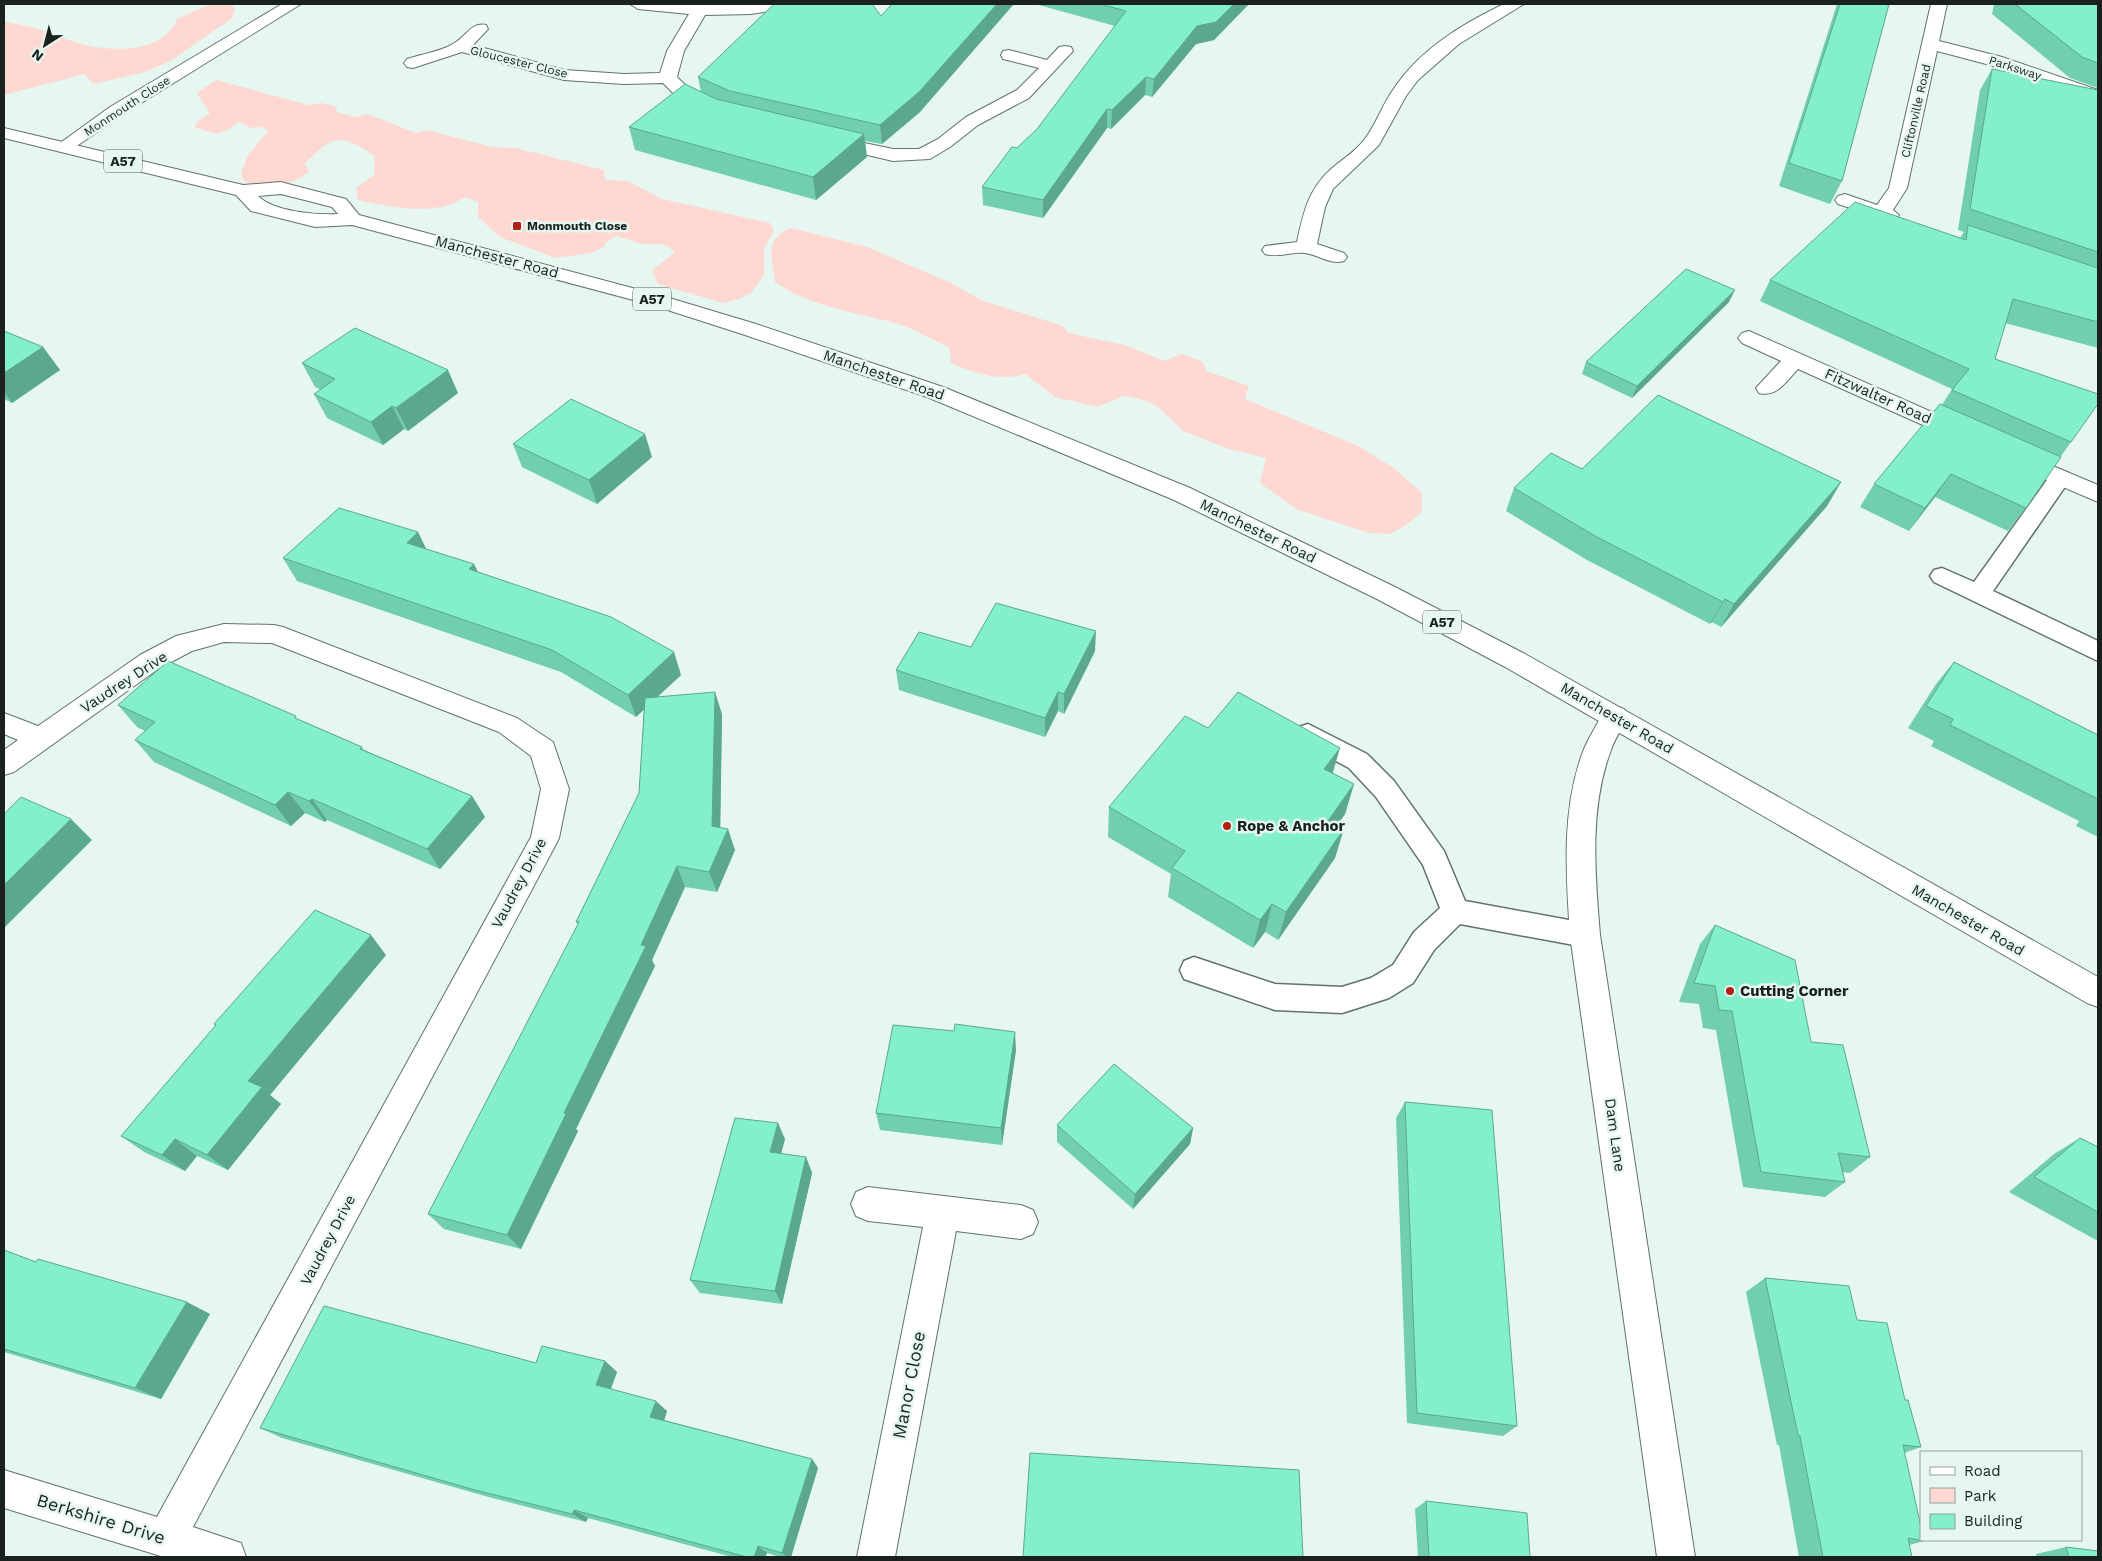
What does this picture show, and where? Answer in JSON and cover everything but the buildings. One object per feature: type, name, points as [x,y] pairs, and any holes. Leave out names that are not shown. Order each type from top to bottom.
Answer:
[{"type":"street","name":"Monmouth Close","points":[[65,146],[116,111],[293,4]]},
{"type":"street","points":[[638,4],[670,6],[699,11],[755,9],[788,4]]},
{"type":"street","points":[[1306,247],[1320,194],[1345,166],[1372,142],[1400,91],[1423,66],[1456,39],[1486,18],[1516,4]]},
{"type":"street","name":"Cliftonville Road","points":[[1881,213],[1898,188],[1939,4]]},
{"type":"street","points":[[699,11],[674,52],[669,66],[668,78],[688,98],[705,108],[727,116]]},
{"type":"street","name":"Gloucester Close","points":[[413,63],[461,47],[480,30]]},
{"type":"street","name":"Parksway","points":[[1930,44],[1996,61],[2098,96]]},
{"type":"street","name":"Gloucester Close","points":[[461,47],[564,74],[624,79],[668,78]]},
{"type":"street","points":[[819,138],[893,155],[924,155],[944,143],[972,121],[1023,94],[1065,52]]},
{"type":"street","points":[[1008,55],[1051,66]]},
{"type":"street","name":"Manchester Road","points":[[4,133],[65,146],[243,190],[258,207],[316,222],[352,219],[659,301],[936,392],[1182,494],[1386,593],[1516,661],[1615,716],[2098,994]]},
{"type":"street","points":[[1845,200],[1909,222]]},
{"type":"street","points":[[1272,250],[1306,247],[1336,257]]},
{"type":"street","name":"Fitzwalter Road","points":[[1749,338],[2098,494]]},
{"type":"street","points":[[1767,388],[1795,359]]},
{"type":"street","name":"Vaudrey Drive","points":[[4,764],[149,662],[185,643],[224,633],[274,634],[508,724],[543,750],[556,789],[545,838],[166,1539]]},
{"type":"street","name":"Dam Lane","points":[[1615,716],[1596,753],[1585,795],[1581,836],[1581,883],[1586,935],[1676,1557]]},
{"type":"street","points":[[4,723],[41,738]]},
{"type":"street","points":[[868,1204],[1022,1222]]},
{"type":"street","name":"Manor Close","points":[[876,1557],[943,1213]]},
{"type":"street","name":"Berkshire Drive","points":[[4,1490],[227,1557]]},
{"type":"lane","points":[[1978,594],[2060,478]]},
{"type":"lane","points":[[1942,576],[2098,652]]},
{"type":"lane","points":[[1288,723],[1358,761],[1386,789],[1434,859],[1455,911]]},
{"type":"lane","points":[[1455,911],[1586,935]]},
{"type":"lane","points":[[1194,970],[1275,997],[1342,1000],[1379,989],[1403,974],[1424,941],[1455,911]]},
{"type":"green space","points":[[210,4],[231,4],[235,9],[231,19],[169,62],[141,73],[93,84],[85,74],[4,95],[4,21],[40,29],[91,46],[120,49],[134,48],[148,45],[160,39],[170,31],[177,19]]},
{"type":"green space","points":[[216,80],[308,105],[321,103],[337,107],[336,112],[356,117],[368,114],[416,133],[427,130],[492,147],[516,148],[604,170],[605,180],[628,181],[662,199],[770,223],[774,230],[764,248],[764,275],[751,293],[739,299],[723,303],[658,284],[652,271],[675,252],[664,244],[642,244],[616,236],[606,242],[604,247],[591,253],[556,258],[500,237],[478,217],[478,202],[466,197],[443,206],[420,209],[409,209],[358,200],[356,188],[374,175],[375,157],[349,142],[331,142],[305,163],[309,172],[286,184],[270,187],[244,181],[241,173],[248,155],[268,131],[263,127],[251,128],[239,122],[218,133],[195,128],[197,122],[210,113],[197,93]]},
{"type":"green space","points":[[791,228],[867,247],[951,283],[981,300],[1063,326],[1068,333],[1125,345],[1164,361],[1182,354],[1203,362],[1206,371],[1249,386],[1245,399],[1358,446],[1394,468],[1422,493],[1422,512],[1409,523],[1390,534],[1369,533],[1296,509],[1260,483],[1266,458],[1229,449],[1183,431],[1157,406],[1141,399],[1124,396],[1097,407],[1055,397],[1025,374],[997,377],[969,370],[951,363],[949,347],[906,327],[816,303],[802,297],[775,282],[771,257],[771,250],[776,238]]},
{"type":"place","name":"Monmouth Close","points":[[517,226]]},
{"type":"place","name":"Rope & Anchor","points":[[1227,826]]},
{"type":"place","name":"Cutting Corner","points":[[1730,991]]}]
